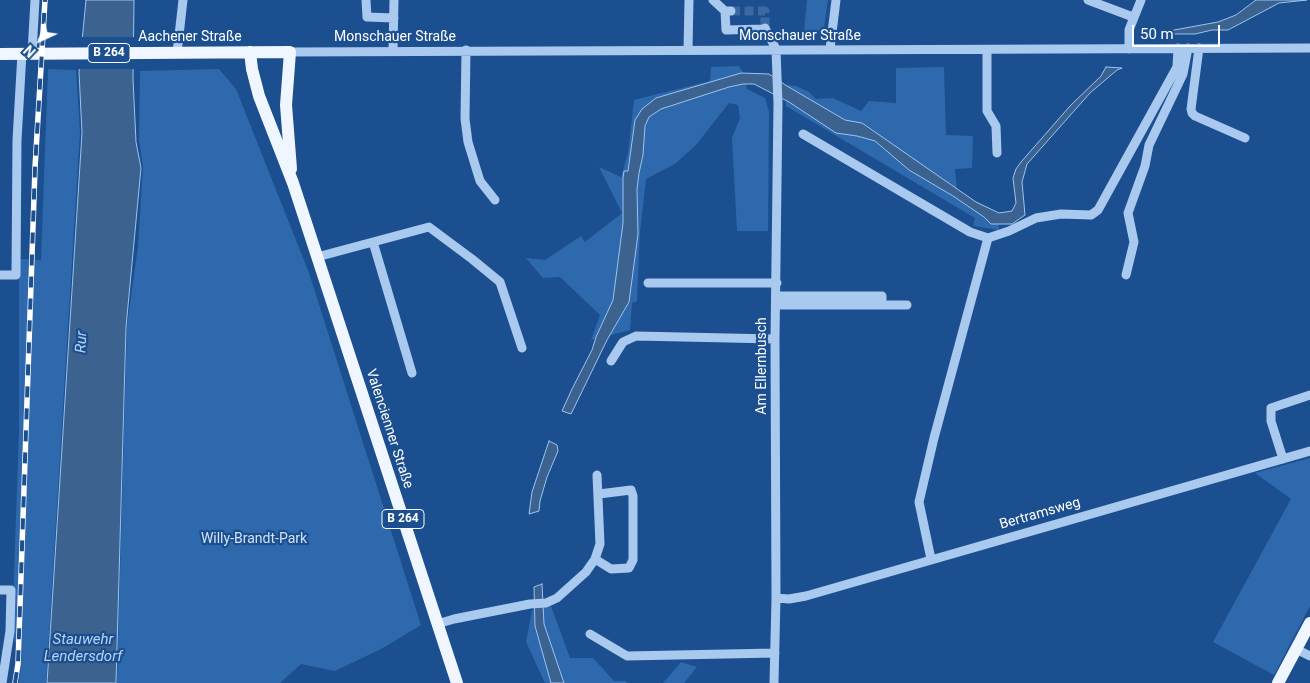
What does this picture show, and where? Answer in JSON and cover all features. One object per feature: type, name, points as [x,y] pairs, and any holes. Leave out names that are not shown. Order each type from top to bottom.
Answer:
[{"type":"main road","name":"Valencienner Straße","points":[[250,52],[259,96],[293,184],[436,624],[457,683]]},
{"type":"main road","name":"Aachener Straße","points":[[0,54],[290,52]]},
{"type":"main road","name":"Valencienner Straße","points":[[290,52],[286,105],[293,184]]},
{"type":"main road","points":[[259,96],[270,106],[286,105]]},
{"type":"main road","points":[[1278,683],[1310,623]]},
{"type":"street","points":[[0,275],[16,275],[17,140],[34,0]]},
{"type":"street","points":[[172,52],[184,0]]},
{"type":"street","points":[[366,0],[367,17],[394,18]]},
{"type":"street","points":[[393,51],[394,0]]},
{"type":"street","points":[[688,50],[689,0]]},
{"type":"street","points":[[712,0],[728,11],[726,30],[765,29],[776,49]]},
{"type":"street","points":[[830,49],[836,0]]},
{"type":"street","points":[[1088,0],[1134,17]]},
{"type":"street","points":[[1129,49],[1129,30],[1141,0]]},
{"type":"street","points":[[803,134],[970,232],[988,238],[1009,231],[1036,218],[1061,214],[1091,215],[1098,210],[1113,184],[1176,67],[1183,48]]},
{"type":"street","points":[[1126,275],[1134,242],[1128,213],[1145,166],[1148,145],[1183,74],[1183,48]]},
{"type":"street","points":[[1199,48],[1192,113],[1245,138]]},
{"type":"street","name":"Monschauer Straße","points":[[290,52],[1310,48]]},
{"type":"street","name":"Am Ellernbusch","points":[[774,683],[778,104],[776,49]]},
{"type":"street","points":[[466,50],[465,119],[468,142],[480,181],[495,200]]},
{"type":"street","points":[[988,50],[987,110],[996,126],[996,153]]},
{"type":"street","points":[[317,257],[429,227],[500,282],[522,348]]},
{"type":"street","points":[[931,559],[919,502],[934,438],[988,238]]},
{"type":"street","points":[[373,242],[412,374]]},
{"type":"street","points":[[648,283],[777,283]]},
{"type":"street","points":[[776,301],[882,296],[882,304],[907,305]]},
{"type":"street","points":[[611,361],[623,342],[636,336],[775,339]]},
{"type":"street","points":[[1283,459],[1271,421],[1271,408],[1310,395]]},
{"type":"street","name":"Bertramsweg","points":[[776,598],[806,596],[1310,451]]},
{"type":"street","points":[[436,624],[530,604],[546,603],[557,598],[586,572],[595,560],[600,544],[597,475]]},
{"type":"street","points":[[595,560],[611,569],[629,568],[634,560],[633,496],[631,490],[599,494]]},
{"type":"street","points":[[0,590],[11,590],[10,631],[2,683]]},
{"type":"street","points":[[590,634],[627,656],[775,653]]},
{"type":"street","points":[[1296,649],[1310,656]]},
{"type":"green space","points":[[807,0],[828,0],[823,31],[804,31]]},
{"type":"green space","points":[[739,66],[744,74],[747,89],[765,98],[769,112],[768,231],[737,231],[732,138],[740,118],[738,105],[729,103],[696,145],[675,164],[646,179],[640,232],[637,301],[632,303],[630,330],[591,340],[600,315],[560,277],[543,278],[526,258],[545,260],[581,236],[585,242],[622,213],[599,167],[621,177],[628,153],[634,100],[710,81],[711,67]]},
{"type":"green space","points":[[944,67],[946,135],[973,136],[972,168],[955,169],[957,189],[976,202],[999,213],[999,230],[973,226],[975,218],[786,106],[787,85],[796,86],[809,92],[816,99],[833,98],[861,111],[869,101],[896,103],[896,68]]},
{"type":"green space","points":[[48,69],[76,70],[80,132],[46,683],[19,683],[21,664],[12,631],[19,430],[19,259],[41,260]]},
{"type":"green space","name":"Willy-Brandt-Park","points":[[219,69],[236,89],[309,273],[421,625],[383,648],[335,671],[301,664],[280,683],[117,683],[127,326],[138,246],[143,166],[139,140],[140,71]]},
{"type":"green space","points":[[1310,458],[1310,606],[1274,675],[1213,642],[1291,499],[1255,473]]},
{"type":"green space","points":[[551,606],[570,658],[593,658],[614,681],[626,681],[626,683],[545,683],[526,642],[532,610]]},
{"type":"green space","points":[[681,662],[697,667],[684,683],[663,683]]},
{"type":"water","name":"Stauwehr Lendersdorf","points":[[86,0],[134,0],[133,79],[136,142],[141,168],[126,327],[116,683],[47,683],[82,133],[79,72]]},
{"type":"water","points":[[1256,0],[1307,0],[1279,3],[1228,30],[1212,30],[1195,34],[1169,34],[1174,30],[1218,22],[1236,15]]},
{"type":"water","points":[[1106,67],[1122,68],[1117,70],[1090,93],[1027,164],[1022,182],[1025,215],[1012,224],[991,224],[953,196],[909,170],[875,141],[836,133],[789,102],[754,84],[729,87],[661,109],[649,117],[645,126],[643,155],[637,189],[638,234],[629,302],[607,340],[571,414],[562,411],[592,350],[613,300],[623,223],[624,171],[628,171],[635,120],[642,109],[656,98],[741,73],[769,74],[845,120],[862,123],[976,202],[999,213],[1012,211],[1016,203],[1013,178],[1021,162],[1070,106],[1101,76]]},
{"type":"water","points":[[549,441],[557,445],[558,451],[547,477],[539,511],[529,514],[532,492]]},
{"type":"water","points":[[542,584],[544,624],[564,683],[551,683],[535,626],[534,587]]},
{"type":"pier","points":[[80,37],[137,37],[136,69],[77,69]]},
{"type":"tunnel","points":[[731,11],[765,11],[765,28]]},
{"type":"railway","points":[[15,683],[18,664],[35,168],[45,0]]},
{"type":"water label","name":"Rur","points":[[82,342]]}]
